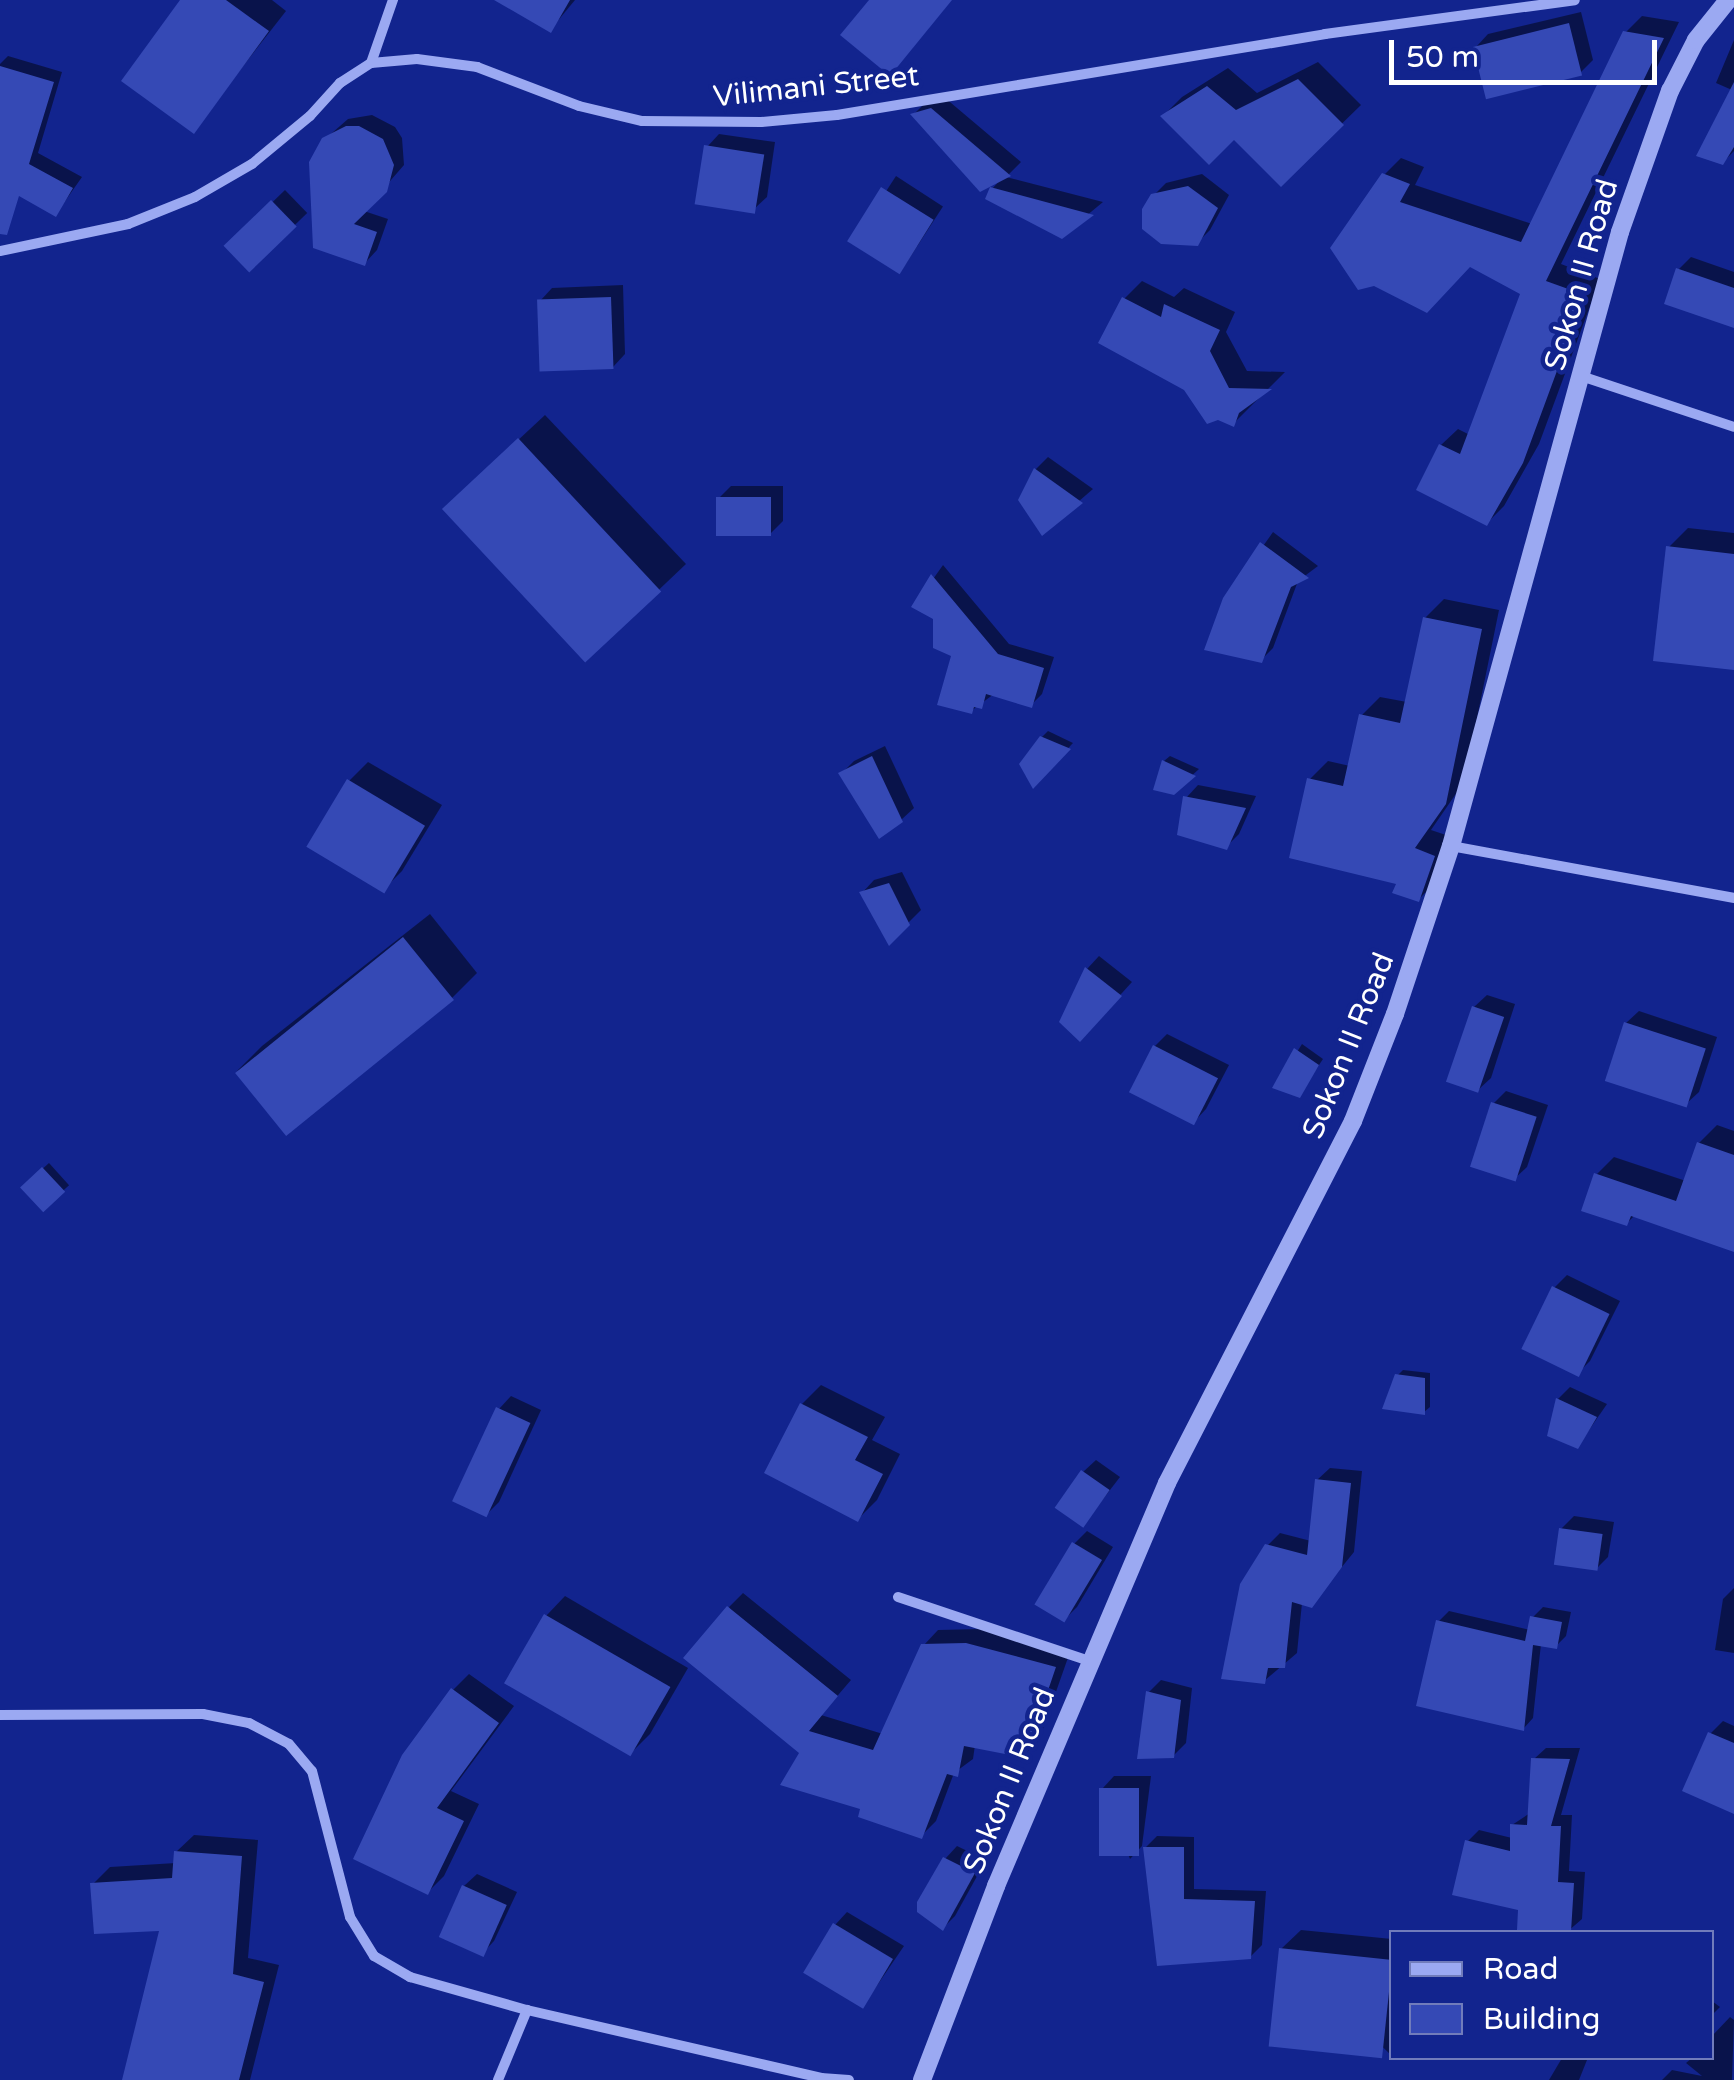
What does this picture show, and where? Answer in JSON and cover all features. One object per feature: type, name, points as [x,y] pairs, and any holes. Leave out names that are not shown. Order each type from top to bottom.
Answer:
[{"type":"street","points":[[0,251],[128,224],[195,197],[252,164],[310,116],[340,83],[370,63],[393,0]]},
{"type":"street","name":"Vilimani Street","points":[[370,63],[417,59],[478,68],[579,106],[642,121],[761,122],[837,115],[1325,34],[1575,0]]},
{"type":"street","name":"Sokon II Road","points":[[922,2080],[996,1886],[1167,1484],[1352,1121],[1402,998],[1451,846],[1620,232],[1670,91],[1696,40],[1728,0]]},
{"type":"street","points":[[1580,376],[1734,427]]},
{"type":"street","points":[[1451,846],[1734,898]]},
{"type":"street","points":[[898,1597],[1089,1661]]},
{"type":"street","points":[[0,1715],[203,1714],[250,1723],[289,1744],[312,1770],[350,1917],[374,1956],[410,1978],[766,2066],[850,2080]]},
{"type":"street","points":[[498,2080],[527,2010]]},
{"type":"building","points":[[180,0],[226,0],[269,31],[194,134],[121,81]]},
{"type":"building","points":[[494,0],[570,0],[551,33]]},
{"type":"building","points":[[869,0],[952,0],[890,76],[840,35]]},
{"type":"building","points":[[1569,23],[1582,75],[1486,99],[1473,47]]},
{"type":"building","points":[[1623,31],[1664,38],[1546,281],[1585,295],[1523,463],[1487,526],[1416,490],[1439,444],[1460,454],[1520,294],[1470,267],[1427,313],[1374,286],[1358,290],[1330,248],[1382,173],[1410,184],[1400,202],[1521,242]]},
{"type":"building","points":[[0,66],[54,82],[29,164],[73,188],[56,217],[19,196],[7,235],[0,234]]},
{"type":"building","points":[[1298,79],[1344,125],[1281,187],[1234,140],[1209,165],[1160,116],[1207,86],[1236,110]]},
{"type":"building","points":[[1734,82],[1734,147],[1723,165],[1696,156]]},
{"type":"building","points":[[931,108],[1011,176],[980,192],[910,114]]},
{"type":"building","points":[[346,126],[359,126],[383,139],[394,165],[387,192],[354,224],[377,232],[365,266],[313,248],[309,162],[322,138]]},
{"type":"building","points":[[704,145],[764,155],[755,214],[695,204]]},
{"type":"building","points":[[1188,186],[1218,208],[1198,246],[1161,244],[1142,229],[1142,209],[1151,194]]},
{"type":"building","points":[[881,187],[934,220],[900,274],[847,241]]},
{"type":"building","points":[[990,187],[1094,215],[1062,239],[985,199]]},
{"type":"building","points":[[271,200],[297,227],[249,272],[224,246]]},
{"type":"building","points":[[1676,268],[1734,288],[1734,328],[1664,304]]},
{"type":"building","points":[[611,297],[614,369],[540,372],[537,300]]},
{"type":"building","points":[[1122,297],[1161,317],[1164,304],[1220,330],[1210,351],[1229,388],[1272,389],[1239,413],[1234,427],[1218,420],[1207,424],[1184,390],[1098,343]]},
{"type":"building","points":[[518,438],[661,592],[585,663],[442,509]]},
{"type":"building","points":[[1034,468],[1083,503],[1042,536],[1018,500]]},
{"type":"building","points":[[716,497],[771,497],[771,536],[716,536]]},
{"type":"building","points":[[1260,542],[1309,578],[1291,587],[1262,663],[1204,650],[1223,598]]},
{"type":"building","points":[[1666,546],[1734,554],[1734,670],[1653,661]]},
{"type":"building","points":[[931,574],[998,654],[1044,668],[1032,708],[986,694],[982,709],[974,707],[972,714],[937,705],[951,656],[933,648],[933,619],[911,607]]},
{"type":"building","points":[[1423,617],[1482,629],[1446,804],[1415,848],[1435,856],[1419,902],[1392,893],[1396,884],[1289,858],[1307,778],[1343,786],[1359,714],[1400,723]]},
{"type":"building","points":[[1040,736],[1071,749],[1033,789],[1019,764]]},
{"type":"building","points":[[872,756],[903,822],[879,839],[838,773]]},
{"type":"building","points":[[1162,760],[1196,776],[1174,795],[1153,790]]},
{"type":"building","points":[[347,779],[425,826],[384,894],[306,847]]},
{"type":"building","points":[[1183,796],[1246,808],[1227,850],[1177,835]]},
{"type":"building","points":[[889,883],[910,925],[889,946],[859,892]]},
{"type":"building","points":[[403,937],[454,1000],[286,1136],[235,1073]]},
{"type":"building","points":[[1085,967],[1122,996],[1080,1042],[1059,1022]]},
{"type":"building","points":[[1472,1006],[1504,1017],[1478,1093],[1446,1082]]},
{"type":"building","points":[[1624,1022],[1706,1049],[1687,1108],[1605,1081]]},
{"type":"building","points":[[1153,1045],[1218,1078],[1194,1125],[1129,1092]]},
{"type":"building","points":[[1294,1048],[1319,1065],[1300,1098],[1272,1088]]},
{"type":"building","points":[[1491,1102],[1537,1117],[1516,1182],[1470,1167]]},
{"type":"building","points":[[1697,1142],[1734,1155],[1734,1252],[1631,1216],[1627,1226],[1581,1211],[1594,1173],[1676,1201]]},
{"type":"building","points":[[42,1167],[65,1192],[43,1212],[20,1187]]},
{"type":"building","points":[[1552,1286],[1610,1314],[1579,1377],[1521,1349]]},
{"type":"building","points":[[1395,1374],[1425,1378],[1425,1415],[1382,1409]]},
{"type":"building","points":[[1556,1398],[1597,1417],[1578,1449],[1547,1436]]},
{"type":"building","points":[[800,1403],[868,1437],[855,1460],[883,1474],[858,1522],[764,1473]]},
{"type":"building","points":[[496,1407],[530,1423],[486,1517],[452,1501]]},
{"type":"building","points":[[1081,1470],[1110,1490],[1083,1528],[1055,1508]]},
{"type":"building","points":[[1315,1479],[1351,1483],[1342,1567],[1312,1608],[1292,1602],[1285,1668],[1268,1668],[1265,1684],[1221,1679],[1240,1584],[1265,1544],[1307,1555]]},
{"type":"building","points":[[1559,1528],[1603,1534],[1597,1571],[1554,1565]]},
{"type":"building","points":[[1072,1542],[1102,1560],[1064,1623],[1034,1605]]},
{"type":"building","points":[[727,1606],[838,1696],[809,1731],[873,1750],[921,1644],[966,1643],[1056,1667],[1025,1758],[964,1746],[958,1777],[947,1774],[922,1839],[858,1817],[860,1809],[780,1785],[799,1753],[683,1658]]},
{"type":"building","points":[[544,1614],[670,1687],[630,1756],[504,1683]]},
{"type":"building","points":[[1530,1616],[1562,1622],[1557,1649],[1533,1645],[1524,1731],[1416,1706],[1436,1620],[1525,1641]]},
{"type":"building","points":[[451,1688],[499,1723],[437,1808],[464,1821],[428,1895],[353,1859],[402,1755]]},
{"type":"building","points":[[1146,1691],[1181,1700],[1174,1758],[1137,1759]]},
{"type":"building","points":[[1708,1732],[1734,1743],[1734,1814],[1682,1791]]},
{"type":"building","points":[[1531,1758],[1570,1759],[1551,1826],[1561,1826],[1558,1882],[1574,1883],[1571,1930],[1517,1930],[1518,1910],[1452,1895],[1465,1840],[1510,1851],[1510,1824],[1527,1825]]},
{"type":"building","points":[[1099,1788],[1139,1788],[1139,1856],[1099,1856]]},
{"type":"building","points":[[1143,1847],[1184,1847],[1184,1899],[1255,1901],[1251,1959],[1157,1966]]},
{"type":"building","points":[[174,1851],[242,1856],[233,1974],[264,1982],[239,2080],[122,2080],[159,1931],[94,1934],[90,1883],[172,1878]]},
{"type":"building","points":[[943,1857],[975,1873],[943,1931],[917,1912],[917,1902]]},
{"type":"building","points":[[462,1885],[507,1905],[484,1957],[439,1937]]},
{"type":"building","points":[[833,1923],[893,1959],[863,2009],[803,1973]]},
{"type":"building","points":[[1279,1948],[1389,1960],[1382,2058],[1269,2046]]}]
